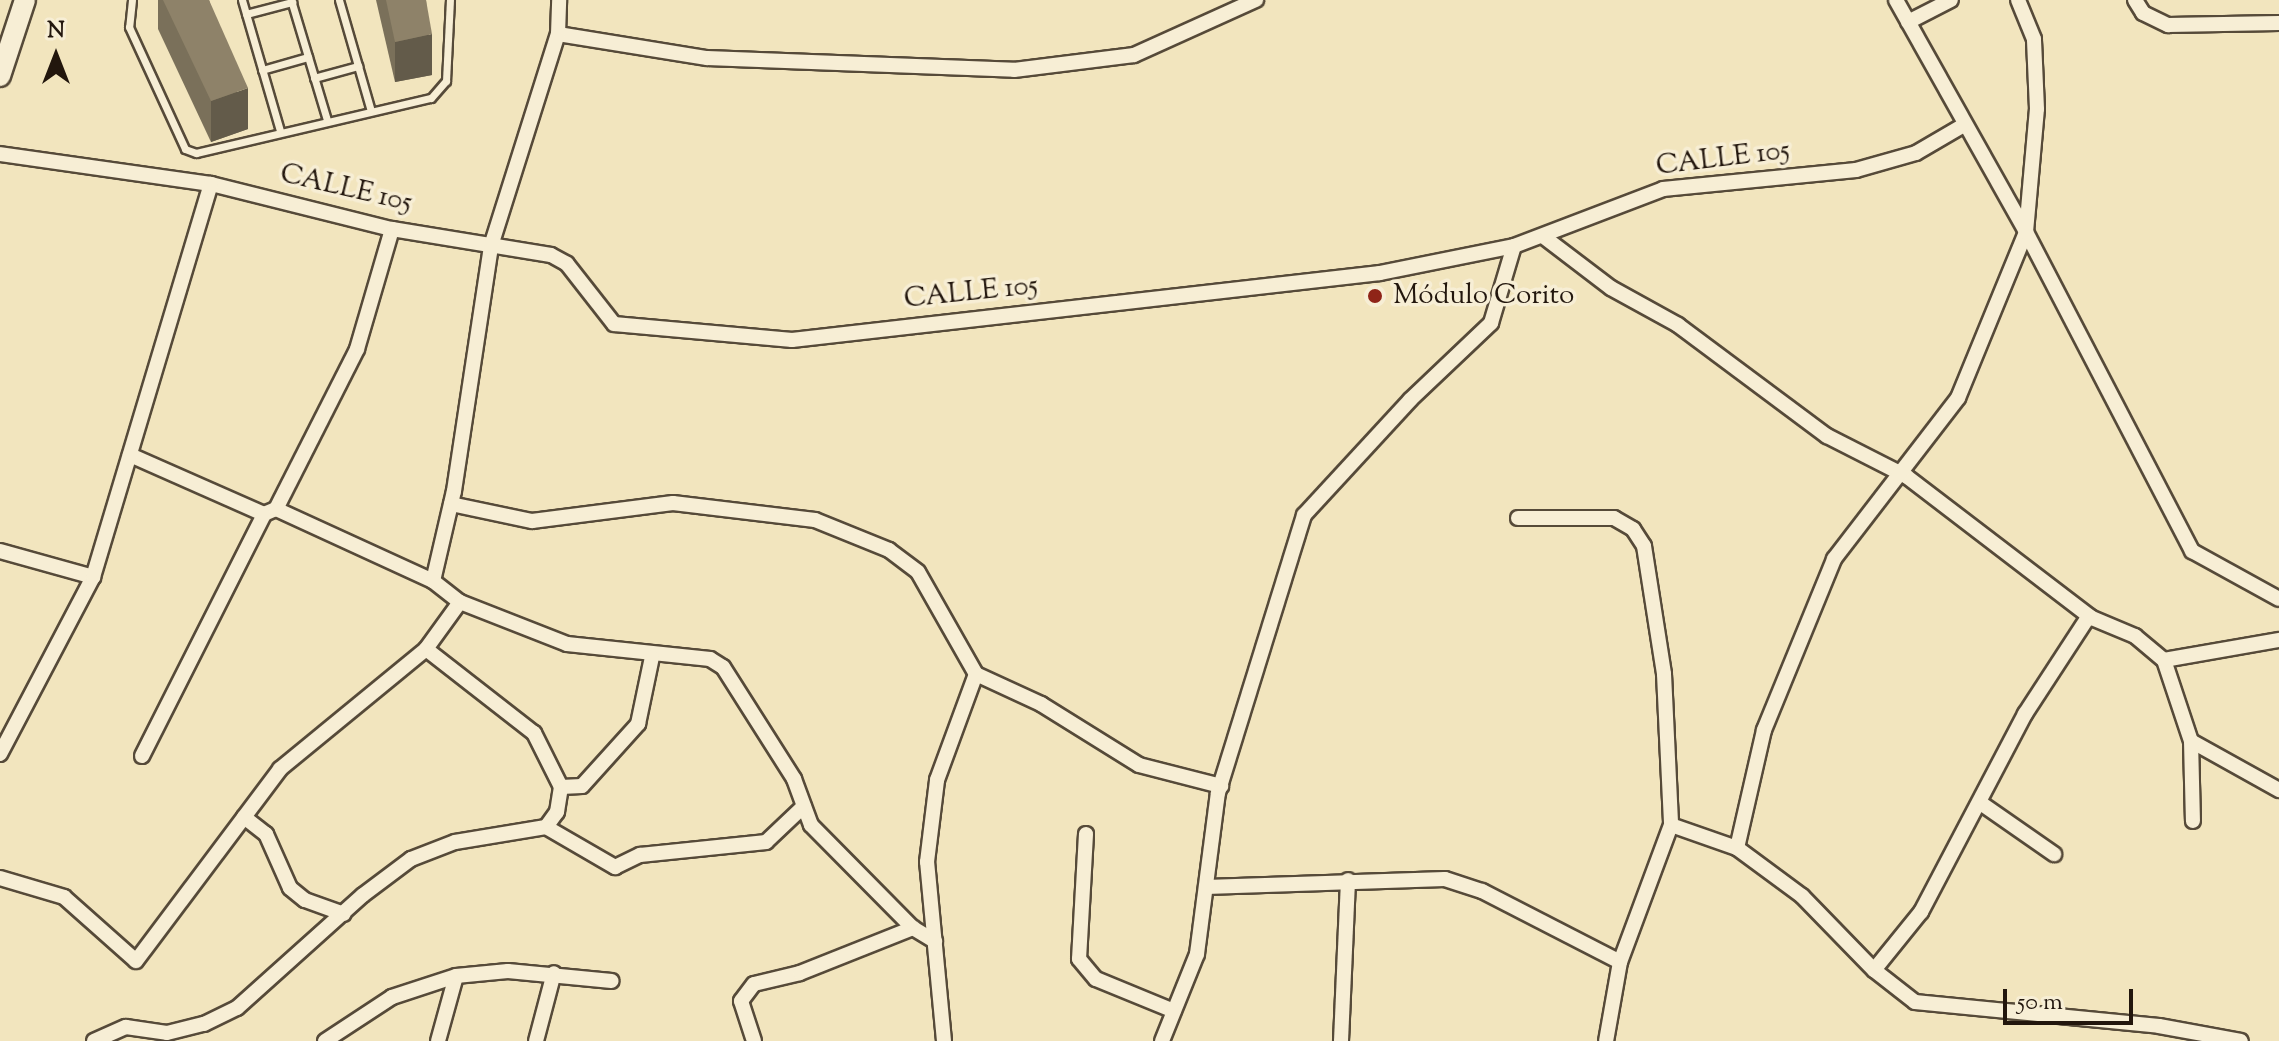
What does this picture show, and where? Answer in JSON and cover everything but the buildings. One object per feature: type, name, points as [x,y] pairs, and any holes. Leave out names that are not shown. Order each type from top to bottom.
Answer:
[{"type":"main road","points":[[0,76],[25,0]]},
{"type":"street","points":[[433,581],[451,504],[491,246],[558,34],[559,0]]},
{"type":"street","points":[[558,34],[707,58],[1014,70],[1134,55],[1256,0]]},
{"type":"street","points":[[1896,0],[2026,232],[2192,551],[2279,599]]},
{"type":"street","points":[[1908,22],[1951,0]]},
{"type":"street","points":[[1737,848],[1764,730],[1834,559],[1958,398],[2026,232],[2037,109],[2034,39],[2018,0]]},
{"type":"street","points":[[2135,0],[2143,13],[2168,25],[2279,23]]},
{"type":"street","name":"CALLE 105","points":[[0,154],[211,184],[392,229],[551,255],[567,264],[614,324],[792,340],[1380,273],[1514,246],[1663,189],[1856,170],[1916,153],[1964,125]]},
{"type":"street","points":[[0,754],[93,577],[211,184]]},
{"type":"street","points":[[142,756],[357,349],[392,229]]},
{"type":"street","points":[[1544,237],[1611,288],[1678,325],[1827,436],[1899,472],[2089,616],[2135,636],[2164,660],[2191,741],[2193,821]]},
{"type":"street","points":[[1162,1041],[1197,954],[1221,786],[1304,515],[1410,400],[1491,323],[1514,246]]},
{"type":"street","points":[[130,455],[433,581],[460,602],[567,644],[652,657],[710,659],[723,667],[794,779],[811,825],[913,928],[935,941]]},
{"type":"street","points":[[451,504],[532,521],[673,503],[815,520],[889,550],[918,572],[976,674],[1041,704],[1139,765],[1221,786]]},
{"type":"street","points":[[1518,518],[1614,518],[1633,529],[1644,546],[1664,674],[1671,825],[1620,962],[1606,1041]]},
{"type":"street","points":[[0,551],[93,577]]},
{"type":"street","points":[[0,878],[64,897],[136,961],[280,769],[426,649],[460,602]]},
{"type":"street","points":[[1874,970],[1921,912],[1982,804],[2025,714],[2089,616]]},
{"type":"street","points":[[2164,660],[2279,640]]},
{"type":"street","points":[[426,649],[534,733],[561,787],[557,812],[546,827]]},
{"type":"street","points":[[561,787],[582,786],[638,724],[652,657]]},
{"type":"street","points":[[944,1041],[927,862],[937,780],[976,674]]},
{"type":"street","points":[[2191,741],[2279,790]]},
{"type":"street","points":[[1982,804],[2054,854]]},
{"type":"street","points":[[94,1041],[126,1027],[167,1033],[204,1024],[237,1008],[411,859],[455,842],[546,827],[615,867],[640,855],[766,842],[804,806]]},
{"type":"street","points":[[244,817],[266,834],[290,888],[305,900],[344,914]]},
{"type":"street","points":[[1671,825],[1737,848],[1802,896],[1874,970],[1915,1002],[2158,1034],[2241,1041]]},
{"type":"street","points":[[1086,834],[1079,959],[1096,979],[1174,1011]]},
{"type":"street","points":[[1206,887],[1445,879],[1482,891],[1620,962]]},
{"type":"street","points":[[1341,1041],[1348,880]]},
{"type":"street","points":[[754,1041],[741,1001],[754,984],[800,973],[913,928]]},
{"type":"street","points":[[536,1041],[554,973]]},
{"type":"street","points":[[325,1041],[339,1035],[392,997],[456,976],[554,973],[612,981]]},
{"type":"street","points":[[438,1041],[456,976]]},
{"type":"lane","points":[[132,0],[129,27],[185,149],[206,152],[280,131],[431,98],[446,81],[450,0]]},
{"type":"lane","points":[[242,0],[280,131]]},
{"type":"lane","points":[[339,0],[371,111]]},
{"type":"lane","points":[[246,14],[292,1],[327,120]]},
{"type":"lane","points":[[262,70],[308,57]]},
{"type":"lane","points":[[314,78],[358,66]]},
{"type":"place","name":"Módulo Corito","points":[[1375,296]]}]
